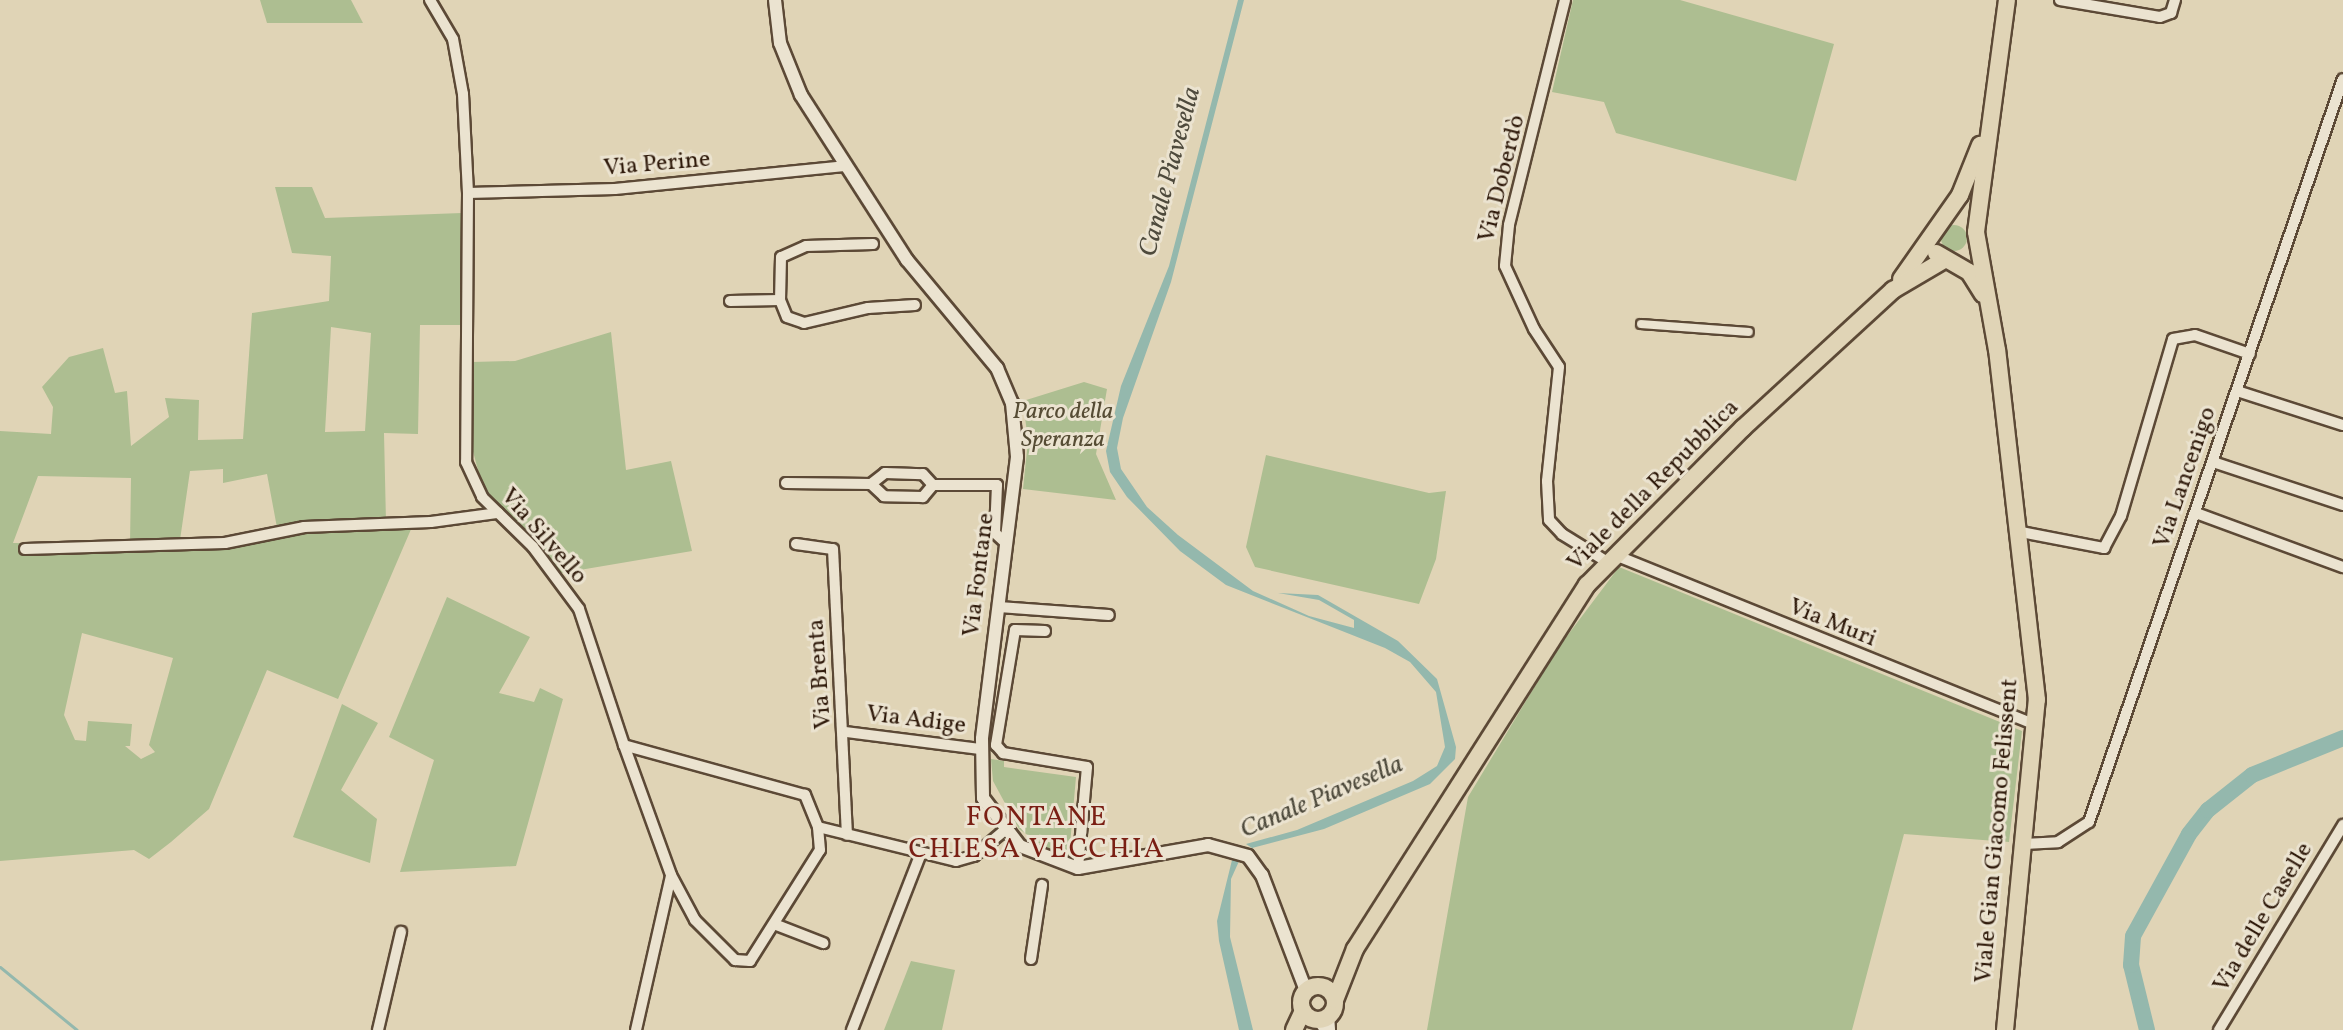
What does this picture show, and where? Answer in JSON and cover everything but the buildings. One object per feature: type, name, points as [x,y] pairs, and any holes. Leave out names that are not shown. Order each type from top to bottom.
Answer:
[{"type":"main road","name":"Viale Gian Giacomo Felissent","points":[[2005,1030],[2036,725],[2036,666],[2021,532],[1997,350],[1977,234],[2007,0]]},
{"type":"main road","name":"Viale Gian Giacomo Felissent","points":[[1990,116],[1972,173],[1945,217],[1932,231],[1931,244],[1947,260],[1979,282],[1997,350]]},
{"type":"main road","points":[[1988,150],[1986,225],[1997,350]]},
{"type":"main road","points":[[1893,290],[1947,260],[1969,256],[1977,234],[1964,217],[1945,217]]},
{"type":"main road","points":[[1893,290],[1932,231]]},
{"type":"main road","name":"Viale della Repubblica","points":[[1294,1030],[1317,1008],[1547,643],[1612,559],[1893,290]]},
{"type":"street","name":"Via Silvello","points":[[430,0],[453,39],[463,94],[468,193],[464,448],[477,487],[533,547],[579,609],[671,875],[690,910],[717,945],[741,963],[754,957],[820,850]]},
{"type":"street","name":"Via Fontane","points":[[775,0],[792,75],[907,260],[1004,380],[1016,426],[1015,478],[981,749],[983,798],[1004,831],[1020,846],[1078,868]]},
{"type":"street","name":"Via Doberdò","points":[[1565,0],[1504,260],[1508,279],[1559,367],[1547,481],[1549,520],[1562,534],[1612,559]]},
{"type":"street","points":[[2060,0],[2160,17],[2171,13],[2175,0]]},
{"type":"street","name":"Via Lancenigo","points":[[2024,844],[2058,842],[2089,822],[2343,79]]},
{"type":"street","name":"Via Perine","points":[[468,193],[615,189],[847,166]]},
{"type":"street","points":[[873,244],[791,249],[781,257],[780,300],[795,323],[915,305]]},
{"type":"street","points":[[730,301],[780,300]]},
{"type":"street","points":[[1702,328],[1703,317]]},
{"type":"street","points":[[1641,324],[1749,332]]},
{"type":"street","points":[[2021,532],[2104,548],[2121,516],[2173,339],[2195,335],[2250,354]]},
{"type":"street","points":[[2237,391],[2343,425]]},
{"type":"street","points":[[2213,462],[2343,505]]},
{"type":"street","points":[[786,483],[871,484],[885,473],[923,474],[933,485],[997,485],[1015,478]]},
{"type":"street","points":[[871,484],[884,496],[923,497],[933,485]]},
{"type":"street","points":[[997,485],[995,533],[1007,544]]},
{"type":"street","points":[[25,549],[225,543],[291,528],[431,522],[498,513]]},
{"type":"street","points":[[2196,513],[2343,567]]},
{"type":"street","name":"Via Brenta","points":[[796,544],[833,549],[846,732],[847,835]]},
{"type":"street","name":"Via Muri","points":[[1612,559],[2036,725]]},
{"type":"street","points":[[999,607],[1109,615]]},
{"type":"street","points":[[1045,631],[1015,630],[996,745],[1003,753],[1083,765],[1089,771],[1078,868],[1196,846],[1234,849],[1248,856],[1262,875],[1317,1008]]},
{"type":"street","points":[[985,711],[1001,713]]},
{"type":"street","name":"Via Adige","points":[[846,732],[981,749]]},
{"type":"street","points":[[624,745],[805,795],[819,832],[820,850],[847,835]]},
{"type":"street","points":[[632,768],[641,756],[659,757]]},
{"type":"street","name":"Via delle Caselle","points":[[2219,1030],[2343,825]]},
{"type":"street","points":[[819,832],[847,835],[963,861],[1004,831]]},
{"type":"street","points":[[852,1030],[921,853]]},
{"type":"street","points":[[636,1030],[663,926],[671,875]]},
{"type":"street","points":[[1031,959],[1042,885]]},
{"type":"street","points":[[663,926],[675,909],[690,910]]},
{"type":"street","points":[[774,924],[823,943]]},
{"type":"street","points":[[378,1030],[401,932]]},
{"type":"green space","points":[[260,0],[351,0],[363,23],[267,23]]},
{"type":"green space","points":[[1573,0],[1680,0],[1834,44],[1796,181],[1616,133],[1604,102],[1552,92]]},
{"type":"green space","points":[[275,187],[312,187],[325,218],[462,213],[461,325],[420,325],[418,434],[384,433],[386,522],[282,525],[283,534],[412,527],[338,699],[267,670],[209,809],[149,859],[134,850],[0,861],[0,431],[51,434],[53,407],[42,387],[69,357],[103,348],[115,393],[127,391],[131,446],[169,417],[165,398],[199,400],[198,440],[243,439],[252,313],[329,301],[331,256],[292,253]],"holes":[[[331,327],[371,333],[365,431],[325,432]],[[223,469],[223,483],[267,474],[278,533],[179,547],[190,471]],[[38,476],[131,478],[130,544],[13,543]],[[82,633],[173,658],[149,745],[155,752],[141,759],[125,746],[130,746],[132,724],[88,721],[86,741],[75,740],[64,715]]]},
{"type":"green space","points":[[1954,225],[1963,229],[1967,238],[1963,247],[1954,251],[1945,247],[1941,238],[1945,229]]},
{"type":"green space","points":[[611,332],[626,470],[671,461],[692,551],[562,573],[483,489],[470,440],[472,362],[515,361]]},
{"type":"green space","name":"Parco della Speranza","points":[[1084,382],[1107,389],[1096,454],[1116,500],[1023,489],[1028,441],[1023,401]]},
{"type":"green space","points":[[1266,455],[1429,493],[1446,491],[1436,559],[1419,604],[1255,567],[1246,547]]},
{"type":"green space","points":[[1619,567],[2022,731],[2009,842],[1904,834],[1852,1030],[1427,1030],[1468,797],[1558,648]]},
{"type":"green space","points":[[447,597],[530,637],[499,693],[534,702],[540,688],[563,699],[516,866],[400,872],[434,760],[389,737]]},
{"type":"green space","points":[[342,704],[378,723],[341,790],[377,819],[370,863],[293,837]]},
{"type":"green space","points":[[991,759],[1004,761],[1004,767],[1076,777],[1069,856],[1043,846],[1019,829],[993,781]]},
{"type":"green space","points":[[911,961],[955,970],[942,1030],[884,1030]]},
{"type":"water","points":[[1238,0],[1244,0],[1171,282],[1123,418],[1117,448],[1121,469],[1147,507],[1178,535],[1253,591],[1309,616],[1354,628],[1354,620],[1319,600],[1278,593],[1318,595],[1398,641],[1437,679],[1456,747],[1455,759],[1430,784],[1324,829],[1252,848],[1246,844],[1297,830],[1413,781],[1437,766],[1445,747],[1436,692],[1410,662],[1385,648],[1226,585],[1180,551],[1127,497],[1110,472],[1106,451],[1121,386],[1169,266]]},
{"type":"water","points":[[1233,856],[1240,859],[1231,879],[1230,937],[1253,1030],[1239,1030],[1219,941],[1217,921]]},
{"type":"waterway","points":[[2147,1030],[2131,965],[2133,936],[2189,834],[2208,810],[2252,775],[2343,738]]},
{"type":"waterway","points":[[0,967],[77,1030]]},
{"type":"district","name":"FONTANE CHIESA VECCHIA","points":[[1037,834]]},
{"type":"water label","name":"Canale Piavesella","points":[[1171,172]]},
{"type":"water label","name":"Canale Piavesella","points":[[1322,798]]}]
